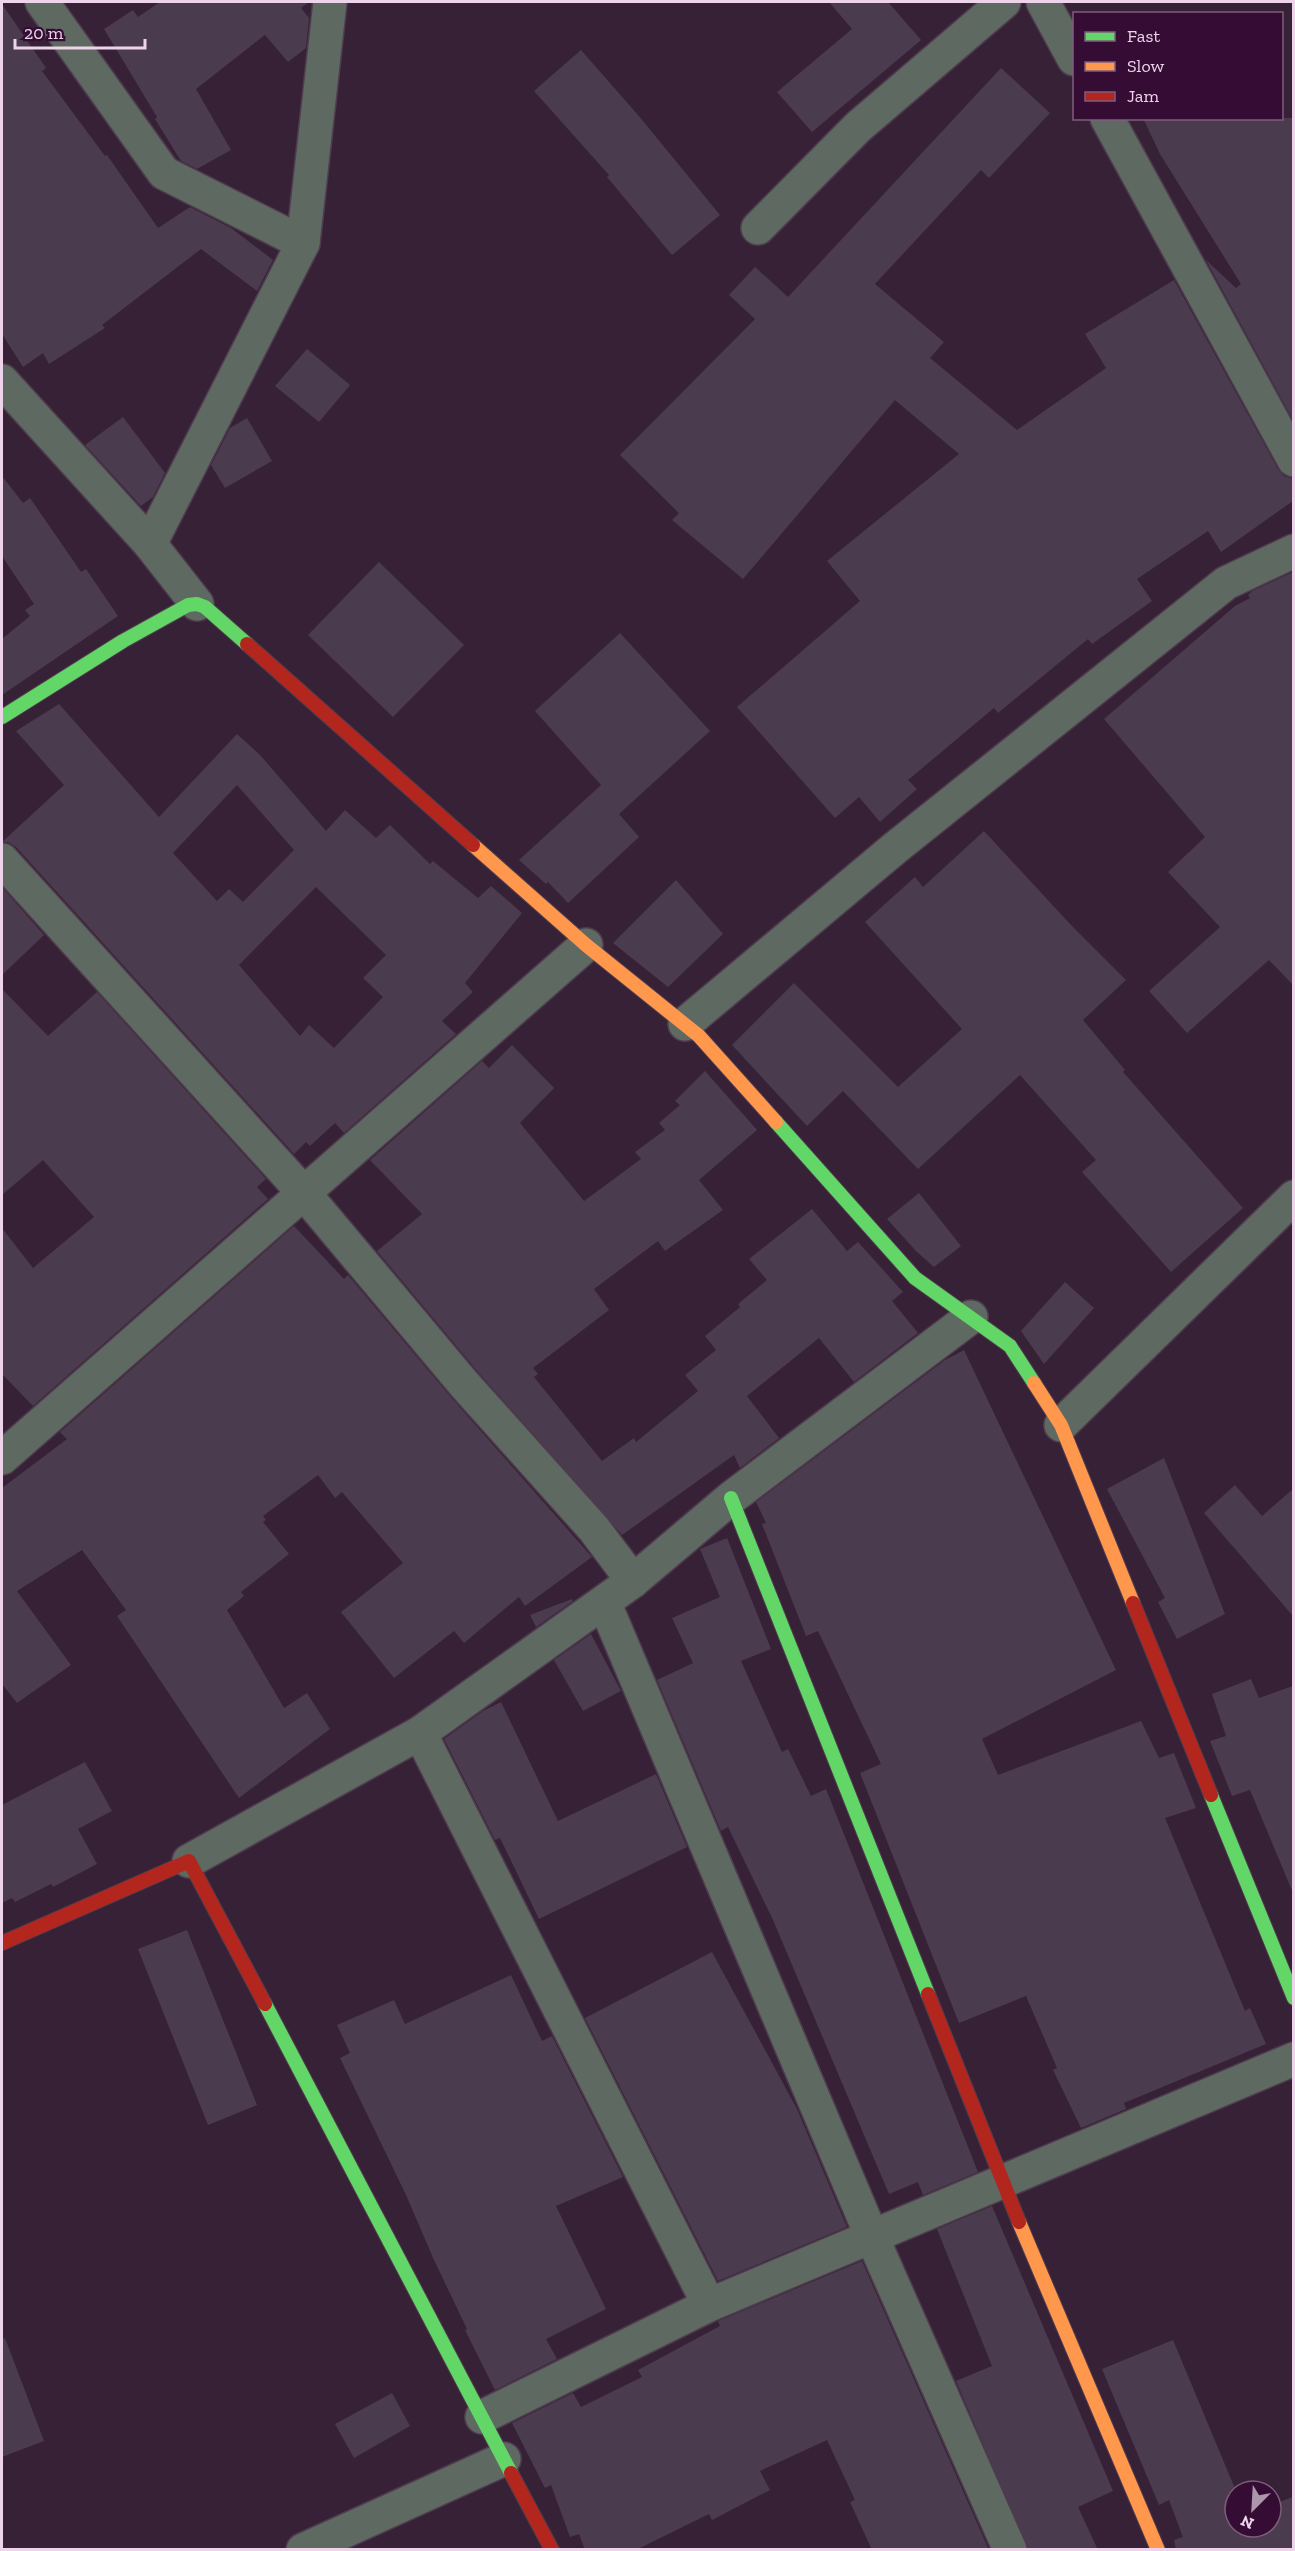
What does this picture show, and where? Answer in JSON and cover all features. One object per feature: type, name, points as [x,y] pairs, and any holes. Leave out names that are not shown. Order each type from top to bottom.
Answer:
[{"type":"street","points":[[150,544],[303,243],[330,2]]},
{"type":"street","points":[[758,228],[858,127],[1004,2]]},
{"type":"street","points":[[1043,2],[1073,57]]},
{"type":"street","points":[[52,5],[164,173],[303,243]]},
{"type":"street","points":[[1108,120],[1293,460]]},
{"type":"street","points":[[2,381],[150,544],[196,604],[205,608],[586,945],[699,1036],[915,1278],[1010,1346],[1061,1425],[1293,1998]]},
{"type":"street","points":[[685,1024],[895,848],[1226,583],[1293,551]]},
{"type":"street","points":[[2,717],[123,640],[188,605],[196,604]]},
{"type":"street","points":[[2,860],[303,1192],[464,1384],[594,1529],[633,1581]]},
{"type":"street","points":[[2,1458],[586,945]]},
{"type":"street","points":[[1061,1425],[1293,1197]]},
{"type":"street","points":[[2,1942],[189,1861],[420,1733],[633,1581],[731,1498],[971,1317]]},
{"type":"street","points":[[731,1498],[1002,2182],[1158,2550]]},
{"type":"street","points":[[604,1602],[872,2237],[1010,2550]]},
{"type":"street","points":[[420,1733],[709,2305]]},
{"type":"street","points":[[189,1861],[552,2550]]},
{"type":"street","points":[[482,2417],[709,2305],[1293,2059]]},
{"type":"street","points":[[303,2550],[504,2458]]},
{"type":"building","points":[[160,2],[309,2],[301,8],[309,18],[306,48],[288,62],[265,35],[196,89],[231,150],[197,169],[181,161],[104,29],[133,10],[138,17]]},
{"type":"building","points":[[829,2],[888,2],[921,40],[812,132],[777,92],[852,29]]},
{"type":"building","points":[[2,4],[46,68],[42,71],[105,156],[107,155],[158,228],[190,207],[231,228],[273,260],[257,291],[201,249],[102,325],[105,328],[49,364],[43,353],[23,367],[2,334]]},
{"type":"building","points":[[581,50],[720,215],[672,255],[607,177],[609,175],[534,91]]},
{"type":"building","points":[[1001,68],[1050,113],[989,178],[981,170],[875,284],[944,342],[930,358],[1017,430],[1106,368],[1085,334],[1174,280],[1278,469],[1284,476],[1293,479],[1293,501],[1221,552],[1208,531],[1137,579],[1152,601],[1092,644],[1088,639],[998,713],[994,708],[908,780],[917,789],[880,822],[859,797],[835,818],[737,707],[860,601],[827,561],[959,454],[895,400],[743,579],[672,520],[679,513],[620,455],[755,319],[729,295],[755,267],[788,297]]},
{"type":"building","points":[[1283,118],[1293,118],[1293,420],[1206,260],[1236,288],[1241,284],[1160,154],[1144,120],[1283,120]]},
{"type":"building","points":[[307,349],[350,385],[319,422],[275,386]]},
{"type":"building","points":[[123,417],[165,473],[153,497],[141,506],[85,445]]},
{"type":"building","points":[[247,418],[272,461],[225,488],[211,465],[230,428]]},
{"type":"building","points":[[2,476],[23,503],[30,498],[81,572],[86,569],[118,616],[2,695],[2,639],[30,616],[25,610],[34,604],[2,556]]},
{"type":"building","points":[[379,562],[464,645],[393,717],[308,635]]},
{"type":"building","points":[[1293,572],[1293,985],[1269,960],[1187,1033],[1149,991],[1220,927],[1168,872],[1205,837],[1104,719],[1235,606],[1250,598],[1248,595],[1252,591]]},
{"type":"building","points":[[620,633],[710,731],[619,814],[639,837],[568,903],[548,882],[546,884],[519,860],[601,785],[535,711]]},
{"type":"building","points":[[59,704],[159,817],[237,734],[260,755],[326,831],[345,810],[376,838],[390,825],[430,864],[433,861],[478,898],[491,886],[522,913],[465,983],[473,992],[442,1021],[456,1034],[344,1133],[335,1123],[310,1146],[306,1142],[294,1154],[16,847],[8,842],[2,842],[64,785],[16,731]],"holes":[[[237,785],[294,850],[243,902],[229,889],[217,901],[173,853]],[[316,887],[386,955],[363,978],[383,997],[334,1048],[309,1025],[300,1036],[239,965]]]},
{"type":"building","points":[[984,831],[1071,925],[1126,980],[1083,1020],[1125,1070],[1123,1072],[1243,1208],[1171,1272],[1082,1172],[1096,1160],[1020,1075],[918,1169],[843,1091],[807,1126],[732,1045],[794,983],[898,1087],[962,1029],[865,922],[915,877],[923,887]]},
{"type":"building","points":[[676,880],[723,934],[668,987],[613,943]]},
{"type":"building","points":[[2,887],[44,935],[2,975]]},
{"type":"building","points":[[2,989],[48,1036],[97,992],[266,1179],[257,1187],[268,1199],[33,1406],[2,1374],[2,1228],[33,1268],[94,1217],[43,1160],[2,1195]]},
{"type":"building","points":[[512,1045],[554,1088],[520,1123],[584,1201],[641,1159],[635,1152],[665,1130],[659,1123],[680,1105],[675,1101],[705,1071],[757,1130],[699,1180],[723,1210],[665,1251],[658,1241],[594,1289],[609,1310],[533,1368],[538,1374],[534,1377],[602,1461],[634,1438],[636,1442],[698,1391],[685,1375],[716,1350],[705,1336],[740,1307],[738,1304],[767,1280],[749,1259],[812,1209],[847,1251],[858,1242],[903,1292],[892,1301],[918,1333],[854,1382],[819,1338],[747,1396],[779,1438],[740,1468],[734,1455],[622,1535],[478,1372],[377,1251],[422,1214],[370,1160],[482,1061],[489,1068]]},
{"type":"building","points":[[919,1193],[961,1246],[934,1267],[887,1219]]},
{"type":"building","points":[[294,1226],[344,1279],[348,1275],[450,1396],[592,1557],[525,1606],[519,1597],[464,1643],[454,1631],[394,1678],[341,1612],[403,1563],[342,1492],[335,1498],[318,1475],[263,1516],[266,1520],[263,1522],[289,1554],[241,1592],[244,1596],[227,1610],[284,1708],[307,1693],[330,1729],[239,1798],[117,1616],[126,1610],[82,1550],[17,1591],[71,1665],[17,1703],[2,1684],[2,1488],[67,1439],[60,1432]]},
{"type":"building","points":[[1065,1282],[1094,1308],[1044,1364],[1021,1331]]},
{"type":"building","points":[[964,1350],[1116,1670],[982,1739],[998,1775],[1141,1721],[1159,1758],[1174,1753],[1196,1808],[1165,1818],[1245,2011],[1250,2008],[1266,2044],[1124,2103],[1126,2109],[1081,2128],[1053,2070],[1057,2068],[1026,1996],[959,2023],[860,1773],[881,1764],[818,1631],[806,1636],[762,1524],[766,1523],[756,1502],[945,1360]]},
{"type":"building","points":[[1164,1458],[1225,1614],[1177,1639],[1158,1602],[1165,1598],[1107,1489]]},
{"type":"building","points":[[1235,1485],[1262,1516],[1293,1489],[1293,1616],[1204,1513]]},
{"type":"building","points":[[727,1538],[771,1649],[741,1661],[782,1752],[788,1749],[811,1796],[826,1789],[978,2172],[923,2195],[918,2182],[889,2194],[773,1920],[728,1827],[721,1831],[657,1680],[693,1663],[672,1618],[720,1597],[700,1549]]},
{"type":"building","points":[[572,1599],[573,1601],[536,1627],[530,1615]]},
{"type":"building","points":[[591,1634],[621,1691],[583,1711],[554,1660]]},
{"type":"building","points":[[1251,1679],[1259,1698],[1293,1686],[1293,1893],[1250,1790],[1232,1796],[1210,1741],[1226,1736],[1212,1694]]},
{"type":"building","points":[[501,1702],[558,1821],[656,1774],[687,1847],[539,1919],[500,1838],[495,1840],[444,1739],[483,1711]]},
{"type":"building","points":[[85,1762],[112,1811],[78,1829],[97,1864],[53,1887],[51,1884],[15,1902],[12,1898],[2,1903],[2,1805]]},
{"type":"building","points":[[187,1930],[257,2105],[208,2125],[138,1949]]},
{"type":"building","points":[[712,1952],[797,2109],[847,2227],[718,2281],[585,2018]]},
{"type":"building","points":[[511,1975],[542,2041],[552,2036],[623,2177],[556,2206],[606,2309],[546,2339],[557,2359],[495,2390],[465,2330],[467,2329],[406,2195],[340,2058],[350,2053],[337,2025],[394,2000],[405,2024]]},
{"type":"building","points":[[992,2206],[1113,2491],[1078,2507],[1098,2550],[1028,2550],[956,2381],[992,2366],[937,2229]]},
{"type":"building","points":[[862,2261],[989,2550],[872,2550],[850,2502],[855,2500],[827,2440],[760,2471],[770,2490],[712,2520],[709,2514],[636,2550],[585,2550],[579,2534],[570,2537],[551,2485],[545,2488],[512,2423],[573,2393],[581,2407],[642,2377],[638,2370],[720,2326],[718,2321]]},
{"type":"building","points":[[5,2338],[44,2441],[2,2457],[2,2339]]},
{"type":"building","points":[[1173,2340],[1231,2479],[1223,2479],[1223,2539],[1283,2539],[1283,2501],[1293,2497],[1293,2550],[1176,2550],[1174,2540],[1183,2537],[1169,2500],[1159,2505],[1102,2369]]},
{"type":"building","points":[[392,2393],[410,2426],[354,2458],[335,2424]]},
{"type":"traffic: fast","points":[[2,717],[123,641],[188,605],[197,604],[205,607],[247,644]]},
{"type":"traffic: fast","points":[[776,1122],[915,1278],[1010,1346],[1034,1383]]},
{"type":"traffic: fast","points":[[731,1498],[928,1994]]},
{"type":"traffic: fast","points":[[1211,1795],[1294,1998]]},
{"type":"traffic: fast","points":[[265,2004],[511,2473]]},
{"type":"traffic: slow","points":[[473,845],[586,945],[699,1036],[776,1122]]},
{"type":"traffic: slow","points":[[1034,1383],[1061,1425],[1133,1603]]},
{"type":"traffic: slow","points":[[1019,2222],[1158,2550]]},
{"type":"traffic: jam","points":[[247,644],[473,845]]},
{"type":"traffic: jam","points":[[1133,1603],[1211,1795]]},
{"type":"traffic: jam","points":[[2,1943],[189,1861],[265,2004]]},
{"type":"traffic: jam","points":[[928,1994],[1019,2222]]},
{"type":"traffic: jam","points":[[511,2473],[552,2550]]}]
